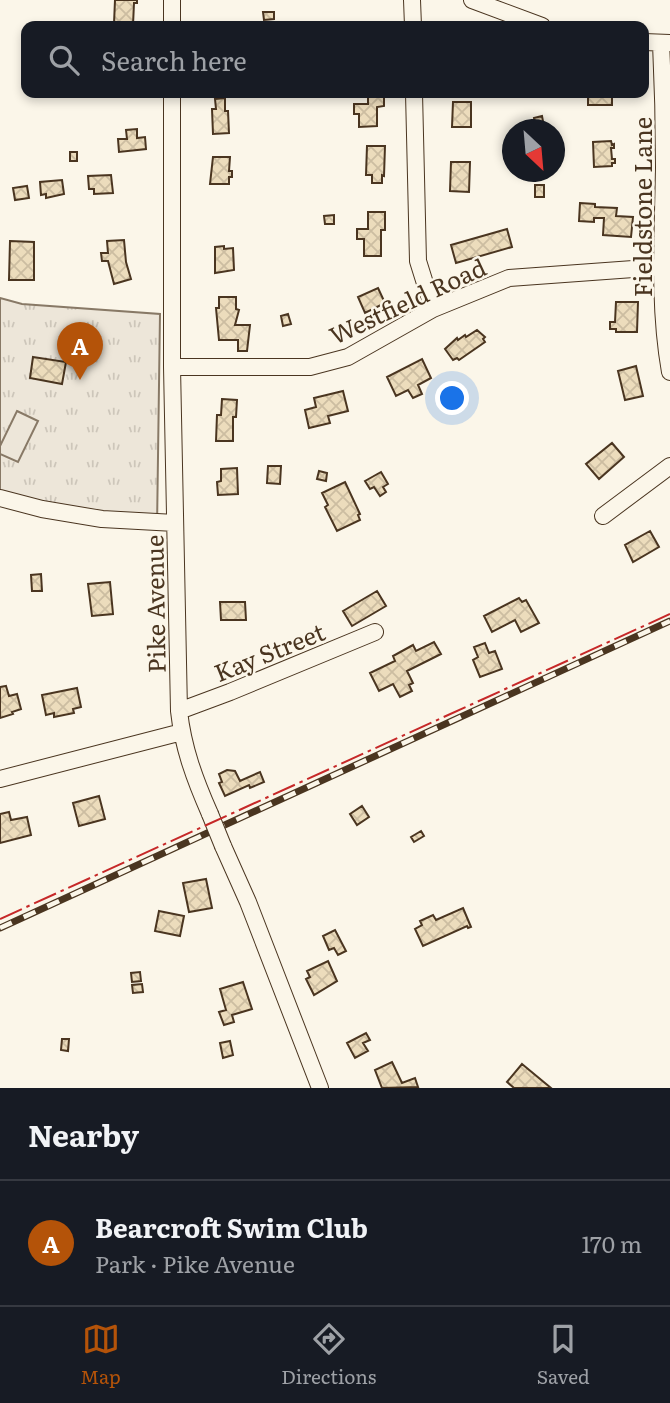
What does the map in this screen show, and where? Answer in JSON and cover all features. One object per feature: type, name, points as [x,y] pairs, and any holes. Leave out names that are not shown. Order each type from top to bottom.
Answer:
[{"type":"street","points":[[172,0],[172,21]]},
{"type":"street","points":[[412,0],[413,21]]},
{"type":"street","points":[[472,0],[529,21]]},
{"type":"street","name":"Fieldstone Lane","points":[[666,43],[662,267],[670,372]]},
{"type":"street","name":"Pike Avenue","points":[[172,98],[172,367],[179,711],[182,732],[190,766],[248,902],[320,1088]]},
{"type":"street","points":[[414,98],[418,261],[433,309]]},
{"type":"street","name":"Westfield Road","points":[[172,367],[310,367],[348,357],[433,309],[509,278],[662,267]]},
{"type":"street","points":[[603,516],[670,466]]},
{"type":"street","points":[[0,498],[42,509],[102,519],[175,523]]},
{"type":"street","name":"Kay Street","points":[[179,711],[375,632]]},
{"type":"street","points":[[0,779],[182,732]]},
{"type":"green space","points":[[0,298],[22,304],[160,314],[157,528],[0,503]]},
{"type":"green space","points":[[17,411],[38,421],[18,462],[0,454],[0,446]]},
{"type":"building","points":[[115,0],[137,0],[137,3],[134,3],[133,21],[114,21]]},
{"type":"building","points":[[263,12],[274,12],[274,19],[264,20]]},
{"type":"building","points":[[225,98],[229,133],[213,134],[212,109],[216,109],[215,99]]},
{"type":"building","points":[[368,98],[384,98],[384,106],[377,107],[377,126],[359,127],[359,114],[354,114],[354,104],[368,104]]},
{"type":"building","points":[[588,98],[612,98],[612,105],[588,105]]},
{"type":"building","points":[[453,102],[471,102],[471,127],[452,127]]},
{"type":"building","points":[[137,129],[137,138],[145,137],[146,149],[119,152],[118,139],[127,139],[126,130]]},
{"type":"building","points":[[611,141],[612,145],[614,144],[614,148],[611,148],[615,163],[612,163],[612,166],[594,167],[593,142]]},
{"type":"building","points":[[367,146],[385,146],[382,183],[372,183],[372,175],[366,175]]},
{"type":"building","points":[[70,152],[77,152],[77,161],[70,161]]},
{"type":"building","points":[[213,157],[230,157],[229,171],[232,171],[232,177],[229,177],[229,184],[210,184]]},
{"type":"building","points":[[451,162],[470,162],[469,192],[450,191]]},
{"type":"building","points":[[111,175],[113,193],[94,194],[94,189],[89,189],[88,176]]},
{"type":"building","points":[[62,180],[64,194],[46,198],[46,194],[41,195],[40,182]]},
{"type":"building","points":[[535,185],[544,185],[544,197],[535,197]]},
{"type":"building","points":[[27,186],[29,198],[15,200],[13,188]]},
{"type":"building","points":[[580,203],[617,208],[616,216],[633,217],[631,237],[603,235],[604,218],[594,218],[594,222],[579,221]]},
{"type":"building","points":[[368,212],[385,212],[385,230],[381,230],[381,256],[364,256],[364,239],[357,239],[357,229],[368,229]]},
{"type":"building","points":[[334,215],[334,224],[325,224],[324,216]]},
{"type":"building","points":[[507,229],[512,247],[456,263],[451,245]]},
{"type":"building","points":[[124,240],[131,279],[114,284],[108,261],[102,261],[101,253],[108,253],[107,241]]},
{"type":"building","points":[[10,241],[34,242],[34,280],[9,280]]},
{"type":"building","points":[[224,246],[224,249],[233,248],[234,270],[215,273],[215,247]]},
{"type":"building","points":[[378,288],[385,303],[365,313],[358,297]]},
{"type":"building","points":[[219,297],[236,297],[236,309],[239,310],[235,325],[250,325],[247,351],[238,351],[238,340],[219,340],[216,308],[219,308]]},
{"type":"building","points":[[616,302],[638,302],[637,332],[616,332],[616,329],[610,329],[610,322],[615,322]]},
{"type":"building","points":[[288,314],[291,324],[283,326],[281,316]]},
{"type":"building","points":[[477,330],[485,337],[485,342],[459,360],[453,360],[445,349],[457,338],[466,337]]},
{"type":"building","points":[[33,357],[66,362],[62,384],[30,378]]},
{"type":"building","points":[[422,359],[431,378],[418,385],[422,394],[413,398],[408,390],[396,396],[387,377]]},
{"type":"building","points":[[636,366],[643,396],[625,400],[618,371]]},
{"type":"building","points":[[343,391],[348,411],[328,416],[330,423],[309,428],[305,410],[316,407],[314,398]]},
{"type":"building","points":[[222,399],[237,400],[236,417],[233,417],[233,441],[216,441],[217,415],[221,415]]},
{"type":"building","points":[[612,443],[624,457],[599,479],[586,464]]},
{"type":"building","points":[[268,466],[281,466],[280,484],[267,483]]},
{"type":"building","points":[[237,468],[238,494],[218,495],[217,482],[221,481],[221,469]]},
{"type":"building","points":[[319,471],[327,473],[326,481],[317,479]]},
{"type":"building","points":[[381,472],[388,484],[383,487],[386,492],[380,496],[374,487],[370,489],[365,481]]},
{"type":"building","points":[[345,482],[360,514],[360,520],[337,531],[325,507],[328,505],[322,493]]},
{"type":"building","points":[[650,531],[659,547],[633,562],[625,545]]},
{"type":"building","points":[[41,574],[42,591],[32,591],[31,575]]},
{"type":"building","points":[[110,582],[113,614],[92,616],[88,584]]},
{"type":"building","points":[[377,591],[386,606],[352,626],[343,611]]},
{"type":"building","points":[[519,598],[522,602],[526,600],[539,623],[521,632],[515,620],[492,632],[484,616]]},
{"type":"building","points":[[220,602],[245,602],[246,620],[221,620]]},
{"type":"building","points":[[434,642],[441,654],[407,671],[413,683],[409,685],[412,691],[400,697],[393,684],[379,691],[370,673],[395,661],[393,656],[413,645],[416,651]]},
{"type":"building","points":[[485,643],[489,653],[495,651],[502,669],[480,677],[473,660],[478,657],[474,647]]},
{"type":"building","points":[[6,686],[9,696],[17,694],[21,709],[0,718],[0,687]]},
{"type":"building","points":[[77,688],[81,707],[73,709],[74,713],[54,717],[54,713],[46,715],[42,695]]},
{"type":"building","points":[[227,770],[235,771],[240,781],[260,772],[264,782],[250,788],[249,785],[225,796],[219,783],[222,782],[219,774]]},
{"type":"building","points":[[99,796],[105,819],[79,826],[73,803]]},
{"type":"building","points":[[362,806],[369,817],[357,825],[350,814]]},
{"type":"building","points":[[9,812],[11,820],[27,817],[31,835],[0,843],[0,814]]},
{"type":"building","points":[[421,831],[424,836],[414,842],[411,837]]},
{"type":"building","points":[[206,879],[212,908],[189,912],[183,883]]},
{"type":"building","points":[[463,908],[471,927],[467,926],[423,946],[415,929],[422,925],[420,921],[433,915],[436,920]]},
{"type":"building","points":[[159,911],[184,916],[180,936],[155,931]]},
{"type":"building","points":[[335,930],[346,951],[338,955],[334,948],[329,950],[323,936]]},
{"type":"building","points":[[328,961],[337,981],[314,995],[306,979],[310,977],[307,971]]},
{"type":"building","points":[[140,972],[141,981],[132,982],[131,973]]},
{"type":"building","points":[[243,982],[252,1009],[232,1015],[234,1022],[224,1025],[219,1012],[226,1010],[220,989]]},
{"type":"building","points":[[142,984],[143,992],[133,993],[132,985]]},
{"type":"building","points":[[366,1033],[370,1040],[363,1043],[368,1051],[355,1058],[347,1043]]},
{"type":"building","points":[[62,1039],[69,1039],[68,1051],[61,1050]]},
{"type":"building","points":[[230,1041],[233,1055],[223,1058],[220,1043]]},
{"type":"building","points":[[392,1062],[402,1083],[415,1078],[418,1087],[382,1088],[375,1070]]},
{"type":"building","points":[[522,1064],[551,1088],[514,1088],[507,1082]]},
{"type":"railway","points":[[0,928],[670,621]]},
{"type":"power","points":[[0,919],[670,614]]},
{"type":"place","name":"Bearcroft Swim Club","points":[[80,380]]}]
